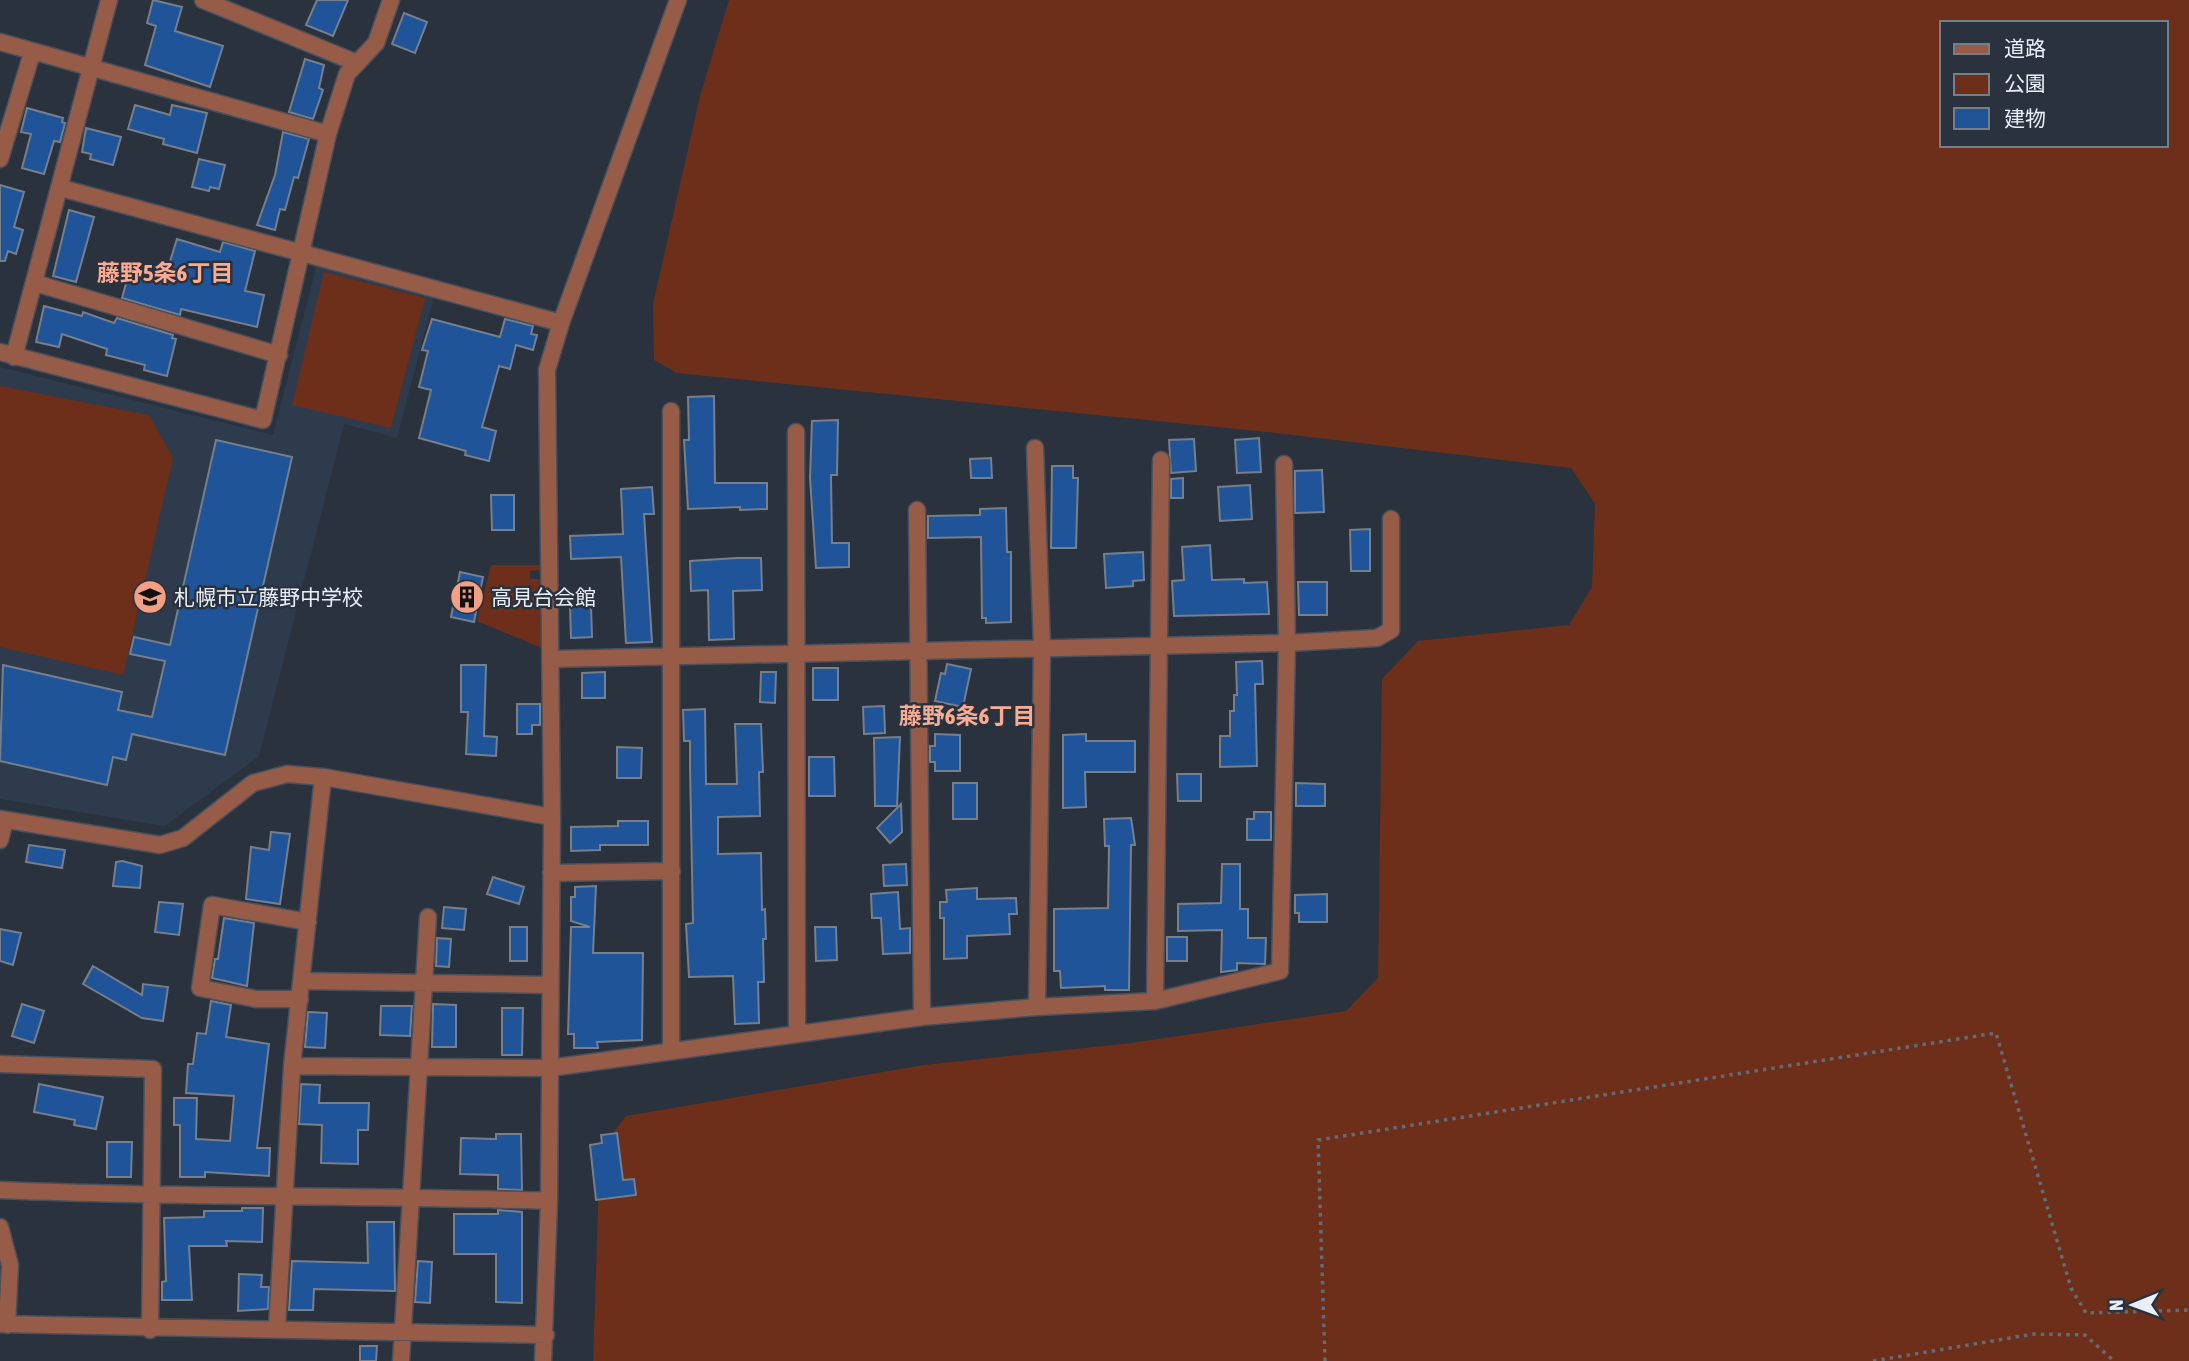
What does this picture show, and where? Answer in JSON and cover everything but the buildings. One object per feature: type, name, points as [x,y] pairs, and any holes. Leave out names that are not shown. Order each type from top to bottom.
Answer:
[{"type":"street","points":[[109,0],[35,283],[7,355],[263,420],[328,134],[347,74],[376,43],[391,0]]},
{"type":"street","points":[[543,1361],[550,1200],[549,985],[552,817],[547,370],[561,323],[678,0]]},
{"type":"street","points":[[213,2],[357,63]]},
{"type":"street","points":[[0,42],[328,134]]},
{"type":"street","points":[[0,159],[32,53]]},
{"type":"street","points":[[61,188],[561,323]]},
{"type":"street","points":[[35,283],[279,355]]},
{"type":"street","points":[[671,411],[671,1050]]},
{"type":"street","points":[[796,432],[797,1034]]},
{"type":"street","points":[[1035,448],[1042,647],[1037,1007]]},
{"type":"street","points":[[1155,1001],[1161,460]]},
{"type":"street","points":[[292,1066],[550,1068],[922,1017],[1155,1001],[1280,971],[1287,643],[1284,464]]},
{"type":"street","points":[[917,510],[922,1017]]},
{"type":"street","points":[[551,659],[1287,643],[1377,638],[1391,630],[1391,519]]},
{"type":"street","points":[[0,840],[2,819],[160,845],[183,838],[253,783],[287,774],[323,777],[552,817]]},
{"type":"street","points":[[277,1328],[292,1066],[323,777]]},
{"type":"street","points":[[551,873],[672,871]]},
{"type":"street","points":[[300,999],[256,999],[200,988],[212,905],[307,922]]},
{"type":"street","points":[[401,1361],[428,916]]},
{"type":"street","points":[[302,981],[549,985]]},
{"type":"street","points":[[0,1063],[153,1069],[149,1196],[150,1330]]},
{"type":"street","points":[[0,1190],[149,1196],[410,1196],[550,1200]]},
{"type":"street","points":[[0,1227],[10,1265],[4,1324],[150,1330],[277,1328],[546,1335]]},
{"type":"path","points":[[1325,1361],[1318,1140],[1996,1033],[2071,1288],[2086,1312],[2189,1310]]},
{"type":"path","points":[[1873,1361],[2034,1334],[2085,1335],[2114,1361]]},
{"type":"shaded area","name":"札幌市立藤野中学校","points":[[317,264],[434,296],[397,438],[344,424],[259,756],[165,826],[0,799],[0,367],[273,435]]},
{"type":"green space","points":[[729,0],[2189,0],[2189,1361],[593,1361],[599,1181],[608,1140],[626,1116],[924,1065],[1131,1043],[1346,1011],[1378,978],[1382,679],[1418,641],[1569,625],[1592,587],[1595,504],[1571,468],[1267,432],[677,373],[654,360],[653,304],[700,96]]},
{"type":"green space","points":[[324,272],[425,298],[391,428],[292,405]]},
{"type":"green space","points":[[0,386],[149,415],[173,458],[123,675],[0,647]]},
{"type":"green space","points":[[491,565],[540,565],[540,570],[530,571],[530,579],[540,579],[542,648],[477,621]]},
{"type":"place","name":"札幌市立藤野中学校","points":[[150,597]]},
{"type":"place","name":"高見台会館","points":[[467,597]]},
{"type":"district","name":"藤野5条6丁目","points":[[165,273]]},
{"type":"district","name":"藤野6条6丁目","points":[[967,716]]}]
